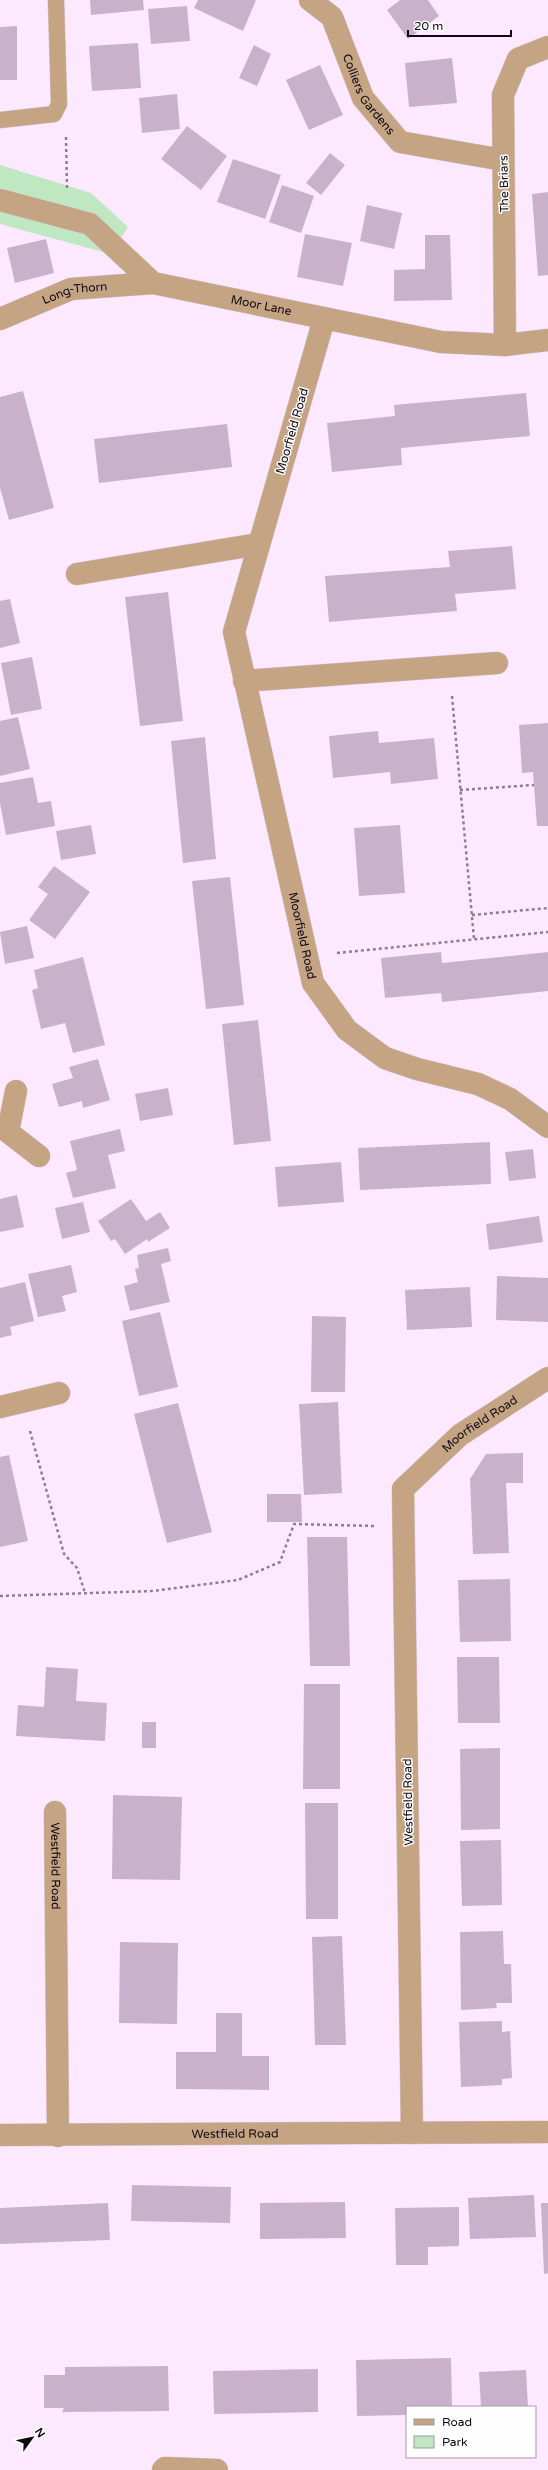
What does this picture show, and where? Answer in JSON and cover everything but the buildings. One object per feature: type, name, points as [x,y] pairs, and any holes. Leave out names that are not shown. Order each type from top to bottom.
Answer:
[{"type":"street","name":"Colliers Gardens","points":[[310,0],[332,17],[363,98],[400,142],[503,160]]},
{"type":"street","name":"The Briars","points":[[505,344],[503,94],[518,59],[548,47]]},
{"type":"street","points":[[0,200],[90,224],[153,283]]},
{"type":"street","name":"Moor Lane","points":[[153,283],[441,342],[505,344],[548,340]]},
{"type":"street","name":"Long-Thorn","points":[[0,319],[71,289],[153,283]]},
{"type":"street","name":"Moorfield Road","points":[[324,319],[234,632],[313,983],[347,1030],[385,1058],[417,1070],[478,1084],[510,1099],[548,1127]]},
{"type":"street","points":[[78,574],[259,544]]},
{"type":"street","points":[[244,681],[449,665],[497,663]]},
{"type":"street","points":[[16,1091],[4,1133],[39,1156]]},
{"type":"street","name":"Moorfield Road","points":[[416,1476],[460,1435],[548,1378]]},
{"type":"street","points":[[0,1407],[59,1393]]},
{"type":"street","name":"Westfield Road","points":[[412,2133],[403,1489],[416,1476]]},
{"type":"street","name":"Westfield Road","points":[[55,1812],[58,2136]]},
{"type":"street","name":"Westfield Road","points":[[0,2135],[58,2136],[548,2132]]},
{"type":"street","points":[[163,2470],[165,2468],[217,2470]]},
{"type":"lane","points":[[0,120],[54,114],[59,104],[56,0]]},
{"type":"path","points":[[54,114],[66,133],[67,218]]},
{"type":"path","points":[[449,665],[474,939]]},
{"type":"path","points":[[460,790],[534,784]]},
{"type":"path","points":[[472,915],[548,908]]},
{"type":"path","points":[[306,956],[548,932]]},
{"type":"path","points":[[21,1402],[64,1554],[77,1568],[85,1593]]},
{"type":"path","points":[[0,1596],[153,1591],[238,1580],[280,1562],[294,1524],[404,1527]]},
{"type":"green space","points":[[0,165],[91,193],[128,227],[110,254],[0,224]]}]
